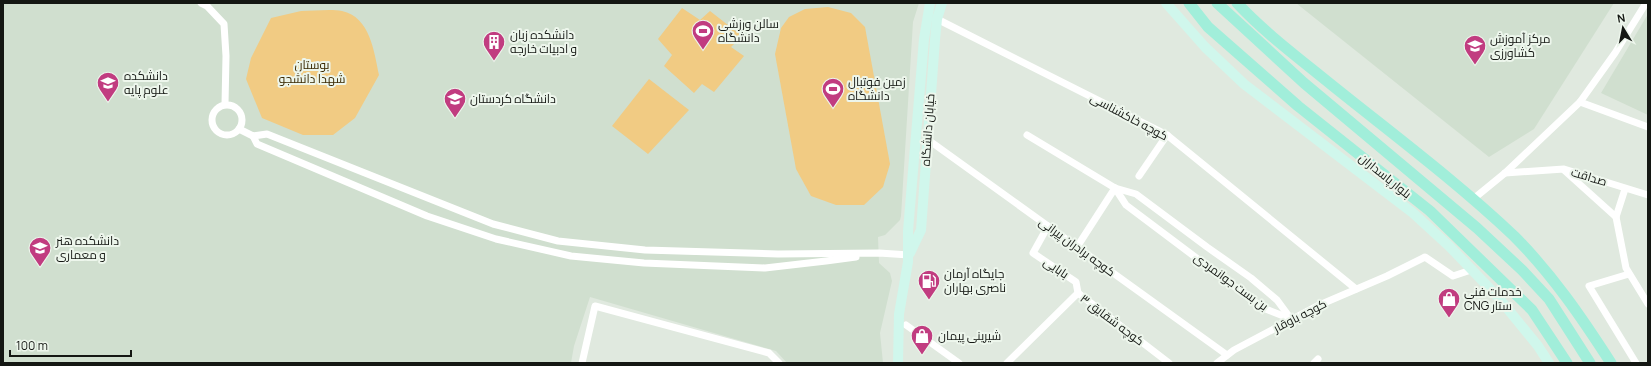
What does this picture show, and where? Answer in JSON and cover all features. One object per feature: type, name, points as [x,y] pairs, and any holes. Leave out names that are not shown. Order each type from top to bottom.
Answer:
[{"type":"main road","name":"بلوار پاسداران","points":[[1189,3],[1208,27],[1298,106],[1430,211],[1532,310],[1567,363]]},
{"type":"main road","name":"بلوار پاسداران","points":[[1217,3],[1304,83],[1477,228],[1522,270],[1549,299],[1590,363]]},
{"type":"main road","points":[[1237,3],[1285,47],[1442,173],[1513,236],[1552,279],[1581,316],[1611,363]]},
{"type":"main road","points":[[1522,270],[1567,298]]},
{"type":"street","points":[[201,3],[207,6],[224,24],[226,56],[225,104]]},
{"type":"street","name":"خیابان دانشگاه","points":[[898,363],[899,314],[909,255],[908,231],[924,39],[930,3]]},
{"type":"street","name":"خیابان دانشگاه","points":[[909,255],[921,230],[937,19],[942,3]]},
{"type":"street","points":[[1166,3],[1205,47],[1244,84],[1413,213],[1472,270],[1503,303],[1538,346],[1549,363]]},
{"type":"street","points":[[1472,200],[1504,173],[1580,102],[1615,53],[1646,3]]},
{"type":"street","name":"کوچه خاکشناسی","points":[[937,19],[1167,135],[1356,289]]},
{"type":"street","points":[[1580,102],[1648,128]]},
{"type":"street","points":[[225,104],[239,110],[242,120],[239,129],[236,133],[226,136],[216,132],[213,128],[211,118],[212,113],[215,109],[225,104]]},
{"type":"street","points":[[239,129],[253,136],[267,134],[493,224],[558,241],[645,250],[778,254],[879,253],[909,255]]},
{"type":"street","name":"بن بست جوانمردی","points":[[1027,135],[1115,188],[1136,194],[1251,278],[1277,300],[1291,319]]},
{"type":"street","points":[[1139,176],[1167,135]]},
{"type":"street","points":[[253,136],[257,144],[434,218],[496,238],[571,256],[644,263],[765,268],[826,262],[879,253]]},
{"type":"street","name":"کوچه برادران پیرانی","points":[[927,139],[1227,355]]},
{"type":"street","points":[[1564,170],[1616,217]]},
{"type":"street","name":"صداقت","points":[[1504,173],[1564,170],[1648,196]]},
{"type":"street","points":[[1077,247],[1115,188]]},
{"type":"street","name":"بن بست جوانمردی","points":[[1115,188],[1126,205],[1263,308],[1291,319]]},
{"type":"street","points":[[1625,189],[1616,217],[1626,268],[1648,304]]},
{"type":"street","name":"بابایی","points":[[1048,226],[1033,253],[1076,282],[1078,293]]},
{"type":"street","points":[[644,263],[645,250]]},
{"type":"street","name":"کوچه باوقار","points":[[1217,363],[1234,350],[1291,319],[1317,306],[1387,276],[1425,257],[1452,276],[1472,270]]},
{"type":"street","points":[[1629,274],[1589,286],[1636,363]]},
{"type":"street","name":"کوچه شقایق ۳","points":[[1007,363],[1078,293],[1169,363]]},
{"type":"street","points":[[582,363],[595,306],[769,353],[778,363]]},
{"type":"street","points":[[906,325],[960,363]]},
{"type":"shaded area","name":"دانشگاه کردستان","points":[[3,3],[919,3],[913,22],[901,216],[900,220],[885,235],[878,237],[879,263],[890,273],[892,281],[880,333],[883,363],[787,363],[776,351],[590,297],[574,346],[571,363],[3,363]]},
{"type":"shaded area","name":"مرکز آموزش کشاورزی","points":[[1296,3],[1614,3],[1534,129],[1489,157]]},
{"type":"shaded area","points":[[1648,14],[1648,115],[1601,93]]},
{"type":"green space","name":"زمین فوتبال دانشگاه","points":[[828,7],[851,13],[865,27],[890,164],[883,187],[864,205],[836,205],[811,196],[796,169],[775,54],[781,28],[789,17],[805,9]]},
{"type":"green space","name":"سالن ورزشی دانشگاه","points":[[682,8],[700,20],[710,11],[742,36],[731,47],[744,56],[714,92],[702,84],[694,93],[664,66],[672,55],[658,39]]},
{"type":"green space","name":"بوستان شهدا دانشجو","points":[[338,10],[351,14],[359,20],[365,28],[375,56],[379,75],[355,118],[333,135],[303,135],[262,118],[246,79],[251,58],[271,18],[301,11]]},
{"type":"green space","points":[[649,79],[689,110],[648,154],[612,126]]},
{"type":"place","name":"سالن ورزشی دانشگاه","points":[[703,50]]},
{"type":"place","name":"دانشکده زبان و ادبیات خارجه","points":[[494,62]]},
{"type":"place","name":"مرکز آموزش کشاورزی","points":[[1475,66]]},
{"type":"place","name":"دانشکده علوم پایه","points":[[108,102]]},
{"type":"place","name":"زمین فوتبال دانشگاه","points":[[833,108]]},
{"type":"place","name":"دانشگاه کردستان","points":[[455,118]]},
{"type":"place","name":"دانشکده هنر و معماری","points":[[40,268]]},
{"type":"place","name":"جایگاه آرمان ناصری بهاران","points":[[929,300]]},
{"type":"place","name":"خدمات فنی‌ CNG ستار","points":[[1449,318]]},
{"type":"place","name":"شیرینی پیمان","points":[[922,356]]}]
